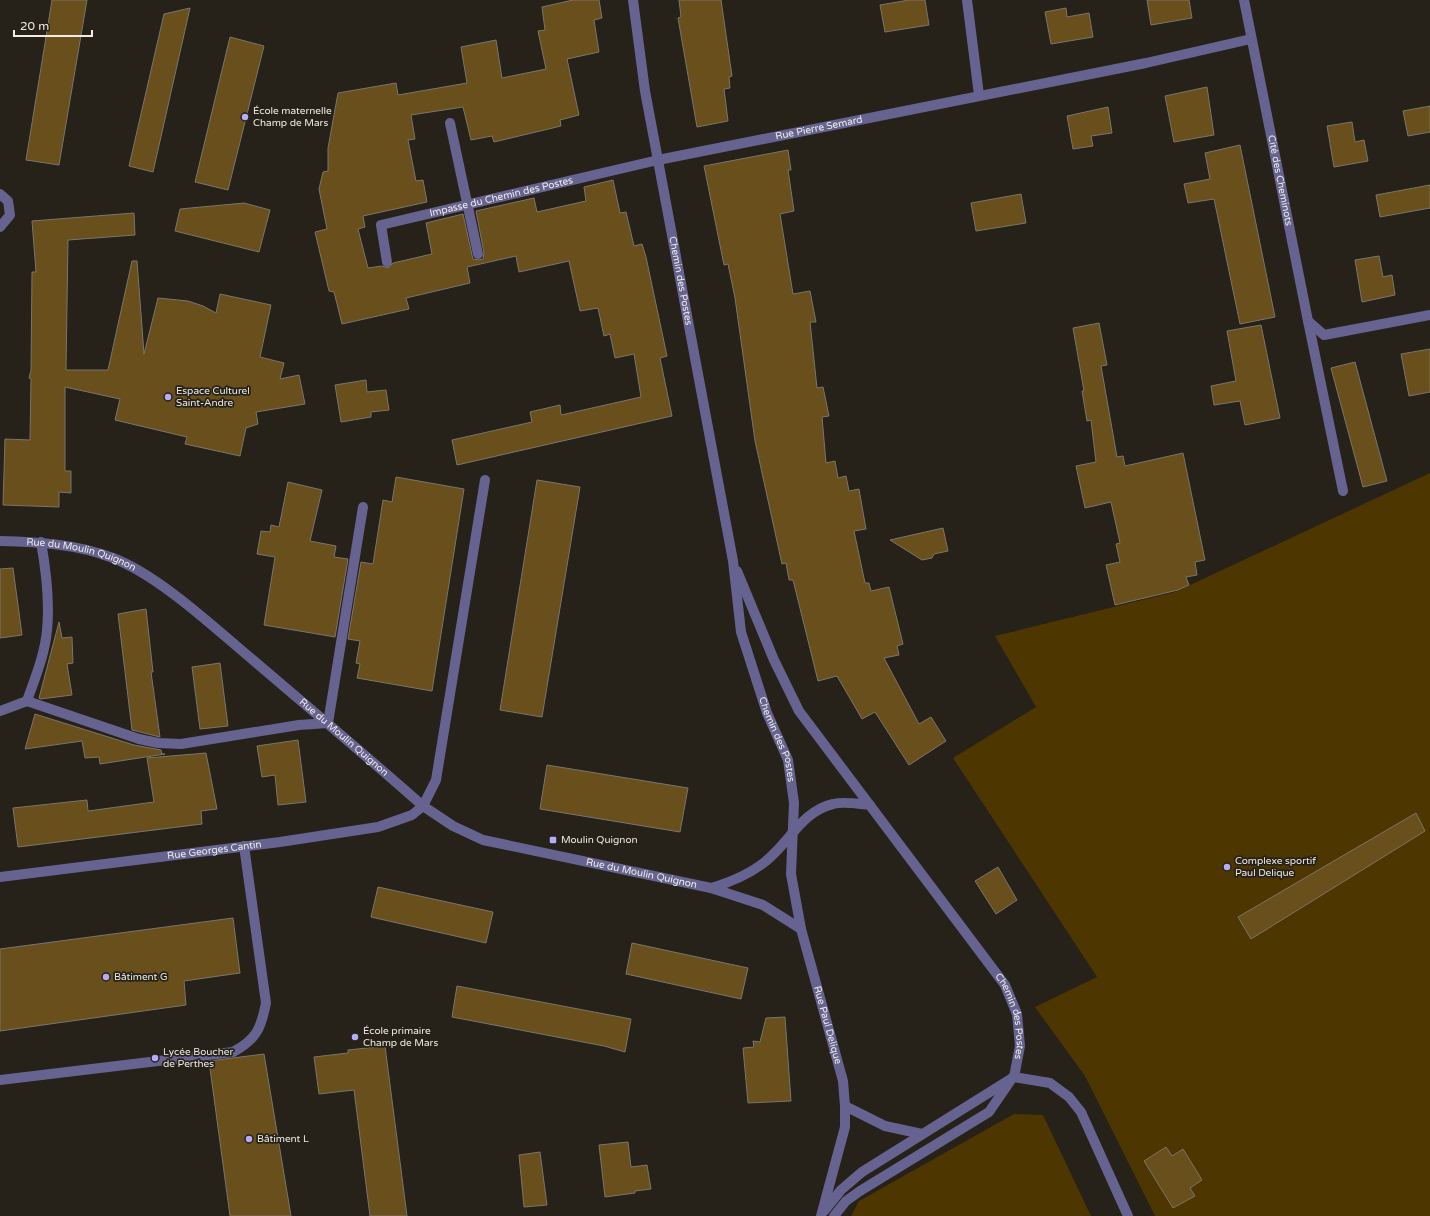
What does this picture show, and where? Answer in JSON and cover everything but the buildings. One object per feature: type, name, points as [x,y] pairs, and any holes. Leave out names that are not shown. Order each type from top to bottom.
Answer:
[{"type":"street","name":"Chemin des Postes","points":[[633,0],[645,91],[733,561],[741,632],[767,713],[788,760],[794,803],[791,833]]},
{"type":"street","points":[[967,0],[979,95],[1146,63],[1251,39]]},
{"type":"street","name":"Cité des Cheminots","points":[[1244,0],[1343,491]]},
{"type":"street","name":"Rue Pierre Semard","points":[[658,160],[979,95]]},
{"type":"street","points":[[450,123],[478,254]]},
{"type":"street","name":"Impasse du Chemin des Postes","points":[[387,262],[382,225],[658,160]]},
{"type":"street","points":[[0,194],[8,201],[10,215],[0,227]]},
{"type":"street","points":[[1308,321],[1324,335],[1430,316]]},
{"type":"street","points":[[423,806],[436,780],[485,480]]},
{"type":"street","points":[[0,711],[27,701],[139,739],[158,743],[181,744],[299,725],[328,723],[363,507]]},
{"type":"street","name":"Rue du Moulin Quignon","points":[[0,541],[41,542],[87,550],[113,557],[160,585],[204,619],[328,723],[423,806],[453,826],[483,840],[711,888],[762,905],[801,929]]},
{"type":"street","points":[[27,701],[38,670],[47,631],[47,602],[41,542]]},
{"type":"street","name":"Chemin des Postes","points":[[733,561],[774,660],[799,711],[1005,985],[1017,1014],[1020,1046],[1014,1077]]},
{"type":"street","points":[[791,833],[812,813],[821,808],[834,804],[870,805]]},
{"type":"street","name":"Rue Georges Cantin","points":[[0,877],[244,846],[378,827],[412,815],[423,806]]},
{"type":"street","name":"Rue du Moulin Quignon","points":[[711,888],[732,882],[767,861],[791,833]]},
{"type":"street","name":"Rue Paul Delique","points":[[791,833],[791,874],[801,929],[843,1081],[846,1106],[845,1127],[821,1215]]},
{"type":"street","points":[[0,1080],[234,1052],[248,1044],[262,1024],[266,1003],[244,846]]},
{"type":"street","points":[[834,1216],[846,1201],[860,1191],[990,1112],[1014,1077]]},
{"type":"street","points":[[821,1215],[841,1190],[862,1172],[1014,1077],[1050,1083],[1068,1097],[1081,1112],[1128,1216]]},
{"type":"street","points":[[846,1106],[885,1126],[922,1134]]},
{"type":"shaded area","name":"Complexe sportif Paul Delique","points":[[1430,473],[1430,1216],[1155,1216],[1085,1076],[1035,1007],[1097,977],[953,758],[1036,707],[995,636],[1175,592]]},
{"type":"shaded area","points":[[1014,1114],[1043,1115],[1091,1216],[851,1216],[859,1201]]},
{"type":"place","name":"École maternelle Champ de Mars","points":[[245,117]]},
{"type":"place","name":"Espace Culturel Saint-Andre","points":[[168,397]]},
{"type":"place","name":"Moulin Quignon","points":[[553,840]]},
{"type":"place","name":"Complexe sportif Paul Delique","points":[[1227,867]]},
{"type":"place","name":"Bâtiment G","points":[[106,977]]},
{"type":"place","name":"École primaire Champ de Mars","points":[[355,1037]]},
{"type":"place","name":"Lycée Boucher de Perthes","points":[[155,1058]]},
{"type":"place","name":"Bâtiment L","points":[[249,1139]]}]
